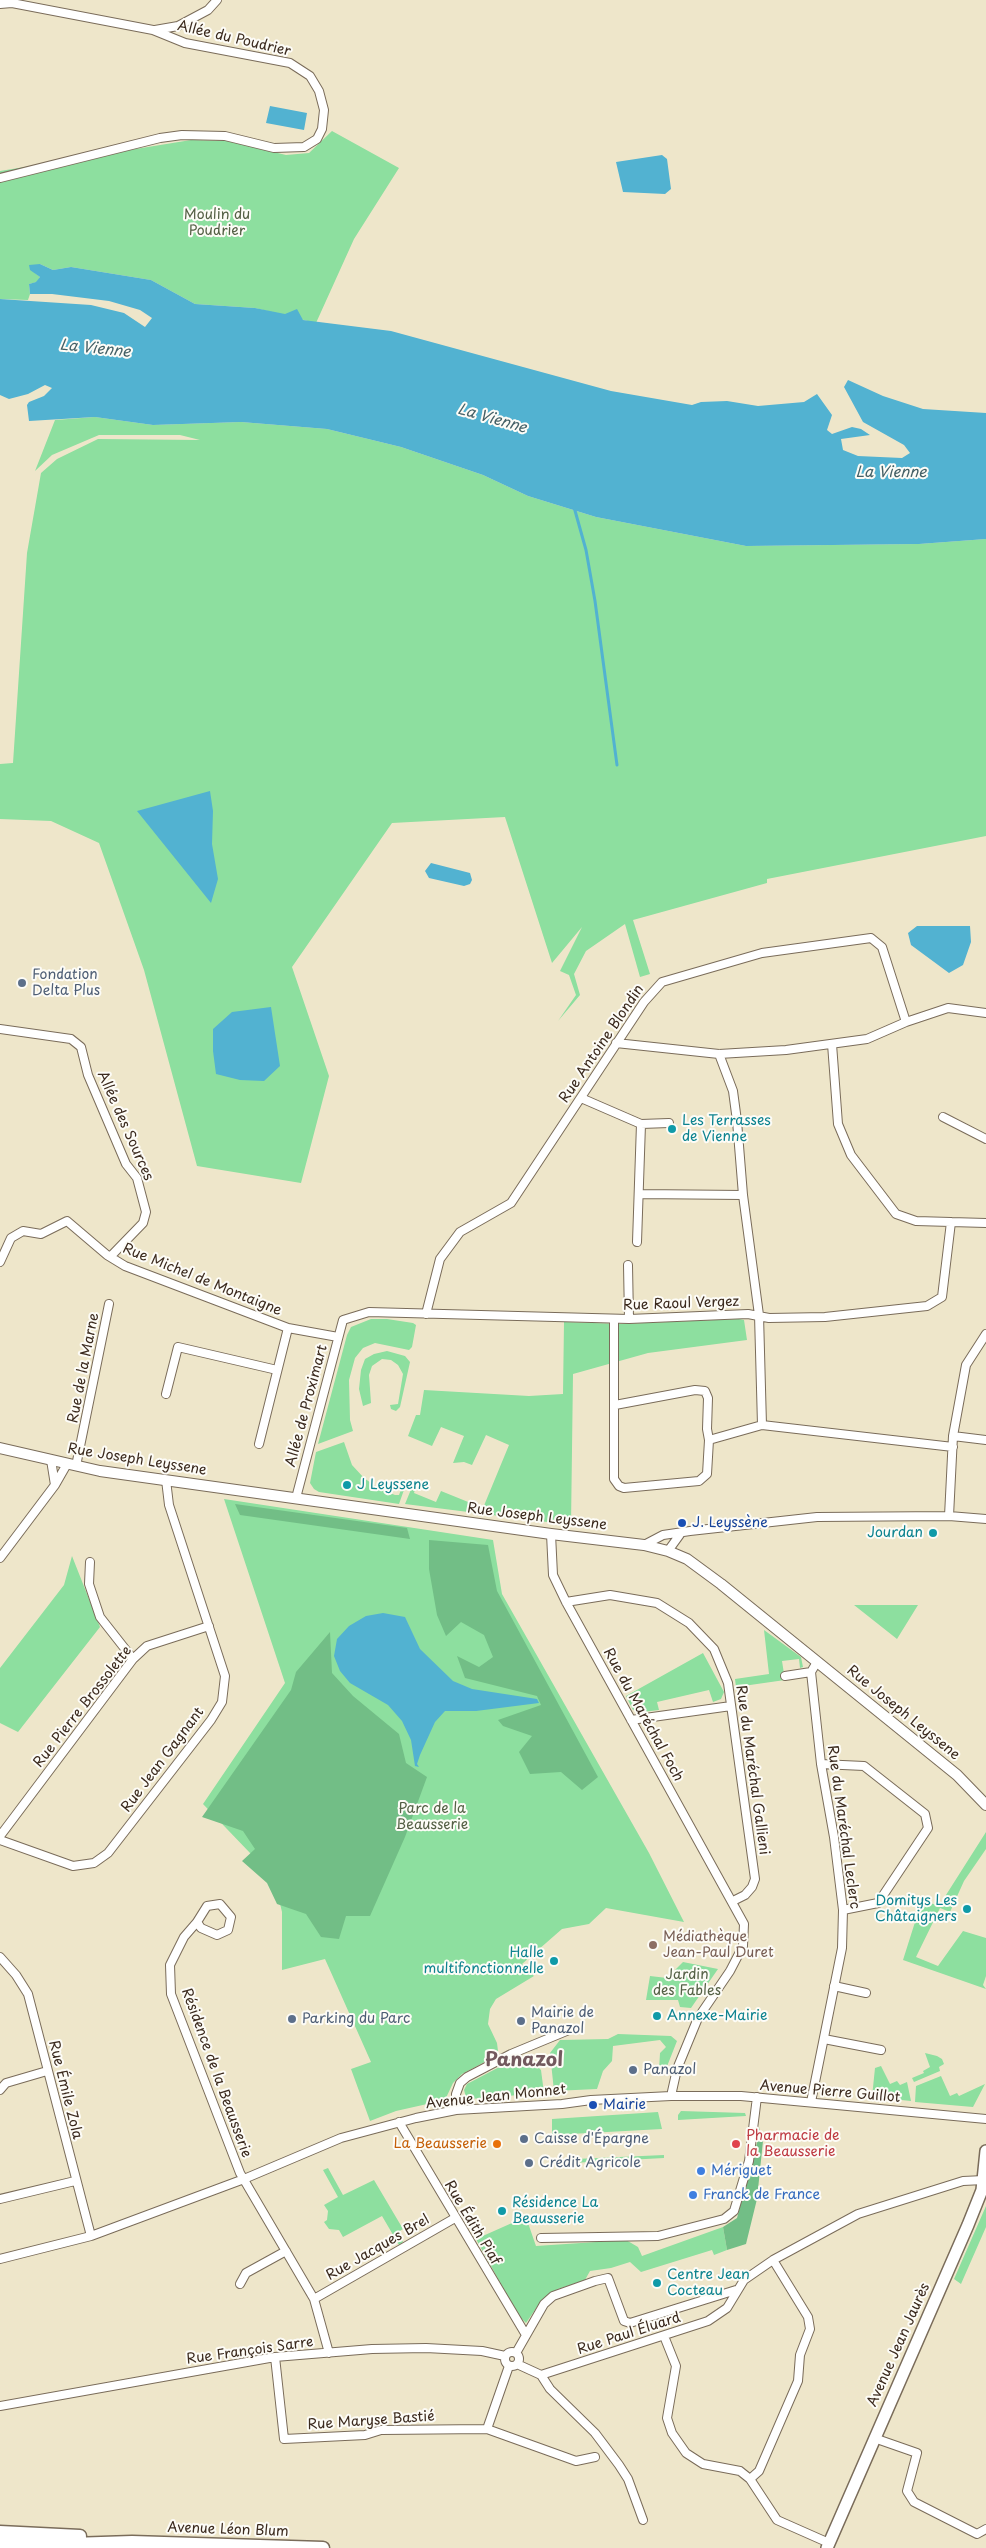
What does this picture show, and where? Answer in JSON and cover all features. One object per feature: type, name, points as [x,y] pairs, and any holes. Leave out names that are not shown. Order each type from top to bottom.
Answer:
[{"type":"main road","name":"Avenue Jean Jaurès","points":[[828,2546],[982,2190],[986,2151]]},
{"type":"main road","name":"Avenue Léon Blum","points":[[0,2532],[132,2542]]},
{"type":"main road","name":"Avenue Léon Blum","points":[[0,2542],[132,2542],[323,2548]]},
{"type":"street","points":[[153,30],[178,26],[208,10],[217,0]]},
{"type":"street","name":"Allée du Poudrier","points":[[0,4],[12,3],[153,30],[185,43],[290,63],[310,76],[319,91],[324,110],[322,129],[317,139],[304,147],[274,148],[225,136],[182,135],[160,138],[0,178]]},
{"type":"street","name":"Rue Antoine Blondin","points":[[426,1314],[440,1258],[460,1232],[511,1203],[644,1002],[662,982],[762,953],[871,938],[882,947],[906,1022]]},
{"type":"street","points":[[616,1043],[719,1054],[786,1050],[867,1039],[906,1022],[948,1008],[986,1013]]},
{"type":"street","name":"Allée des Sources","points":[[0,1029],[71,1038],[81,1047],[88,1075],[126,1164],[137,1178],[146,1212],[143,1223],[110,1257]]},
{"type":"street","points":[[832,1044],[838,1124],[850,1155],[896,1214],[916,1221],[986,1223]]},
{"type":"street","points":[[719,1054],[733,1091],[743,1194],[759,1315],[762,1425]]},
{"type":"street","points":[[581,1098],[640,1124],[669,1123]]},
{"type":"street","points":[[943,1117],[986,1139]]},
{"type":"street","points":[[637,1242],[640,1124]]},
{"type":"street","points":[[639,1194],[743,1194]]},
{"type":"street","name":"Rue Michel de Montaigne","points":[[0,1262],[11,1238],[23,1231],[41,1234],[67,1222],[110,1257],[125,1266],[288,1328],[338,1337]]},
{"type":"street","name":"Rue Raoul Vergez","points":[[343,1320],[369,1312],[614,1319],[748,1314],[769,1318],[825,1317],[927,1306],[942,1297],[951,1222]]},
{"type":"street","points":[[628,1265],[629,1319]]},
{"type":"street","name":"Rue de la Marne","points":[[0,1558],[72,1465],[109,1304]]},
{"type":"street","points":[[614,1319],[614,1479],[619,1486],[624,1488],[699,1481],[707,1474],[710,1440],[707,1429],[708,1398],[705,1391],[695,1390],[615,1405]]},
{"type":"street","name":"Allée de Proximart","points":[[296,1498],[343,1320]]},
{"type":"street","points":[[259,1444],[288,1328]]},
{"type":"street","points":[[949,1516],[954,1436],[966,1365],[986,1334]]},
{"type":"street","points":[[166,1394],[178,1347],[277,1370]]},
{"type":"street","points":[[710,1440],[762,1425],[953,1447]]},
{"type":"street","points":[[954,1436],[986,1440]]},
{"type":"street","name":"Rue Joseph Leyssene","points":[[0,1448],[72,1465],[166,1480],[551,1534],[644,1545],[668,1551],[687,1559],[721,1584],[957,1774],[986,1805]]},
{"type":"street","points":[[51,1460],[55,1485]]},
{"type":"street","name":"Rue Jean Gagnant","points":[[0,1838],[73,1866],[94,1863],[108,1853],[211,1720],[222,1702],[225,1676],[168,1505],[166,1480]]},
{"type":"street","points":[[644,1545],[663,1535],[734,1525],[817,1517],[949,1516],[986,1519]]},
{"type":"street","points":[[668,1551],[681,1533]]},
{"type":"street","name":"Rue du Maréchal Foch","points":[[551,1534],[554,1575],[566,1602],[733,1901],[744,1924],[743,1946],[730,1971],[698,2018],[677,2070],[671,2096]]},
{"type":"street","points":[[90,1562],[89,1584],[100,1616],[134,1659]]},
{"type":"street","name":"Rue du Maréchal Gallieni","points":[[566,1602],[610,1595],[657,1603],[689,1623],[714,1650],[728,1683],[755,1879],[752,1888],[733,1901]]},
{"type":"street","name":"Rue Pierre Brossolette","points":[[0,1838],[134,1659],[147,1646],[209,1626]]},
{"type":"street","points":[[785,1676],[811,1672],[817,1662]]},
{"type":"street","name":"Rue du Maréchal Leclerc","points":[[811,1672],[821,1764],[843,1910],[842,1948],[811,2102]]},
{"type":"street","points":[[631,1720],[731,1706]]},
{"type":"street","points":[[821,1764],[864,1766],[925,1814],[928,1828],[878,1903],[843,1910]]},
{"type":"street","name":"Résidence de la Beausserie","points":[[197,1922],[201,1928],[217,1935],[228,1930],[231,1917],[220,1904],[207,1906],[197,1922],[184,1936],[170,1965],[171,1994],[244,2178],[314,2299],[329,2353]]},
{"type":"street","name":"Rue Émile Zola","points":[[0,1957],[28,1994],[75,2181],[91,2236]]},
{"type":"street","points":[[834,1986],[866,1993]]},
{"type":"street","points":[[456,2110],[456,2094],[460,2083],[467,2077],[511,2054],[569,2030]]},
{"type":"street","points":[[824,2038],[881,2050]]},
{"type":"street","points":[[0,2090],[6,2083],[47,2072]]},
{"type":"street","name":"Avenue Pierre Guillot","points":[[671,2096],[756,2097],[986,2119]]},
{"type":"street","name":"Avenue Jean Monnet","points":[[0,2259],[91,2236],[244,2178],[341,2138],[399,2122],[456,2110],[671,2096]]},
{"type":"street","points":[[541,2238],[658,2236],[724,2220],[734,2211],[749,2160],[756,2097]]},
{"type":"street","name":"Rue Édith Piaf","points":[[399,2122],[526,2335]]},
{"type":"street","points":[[516,2353],[544,2304],[553,2296],[608,2278],[624,2321],[630,2323],[736,2290],[744,2280],[773,2260],[858,2214],[963,2181],[984,2180]]},
{"type":"street","points":[[0,2199],[75,2181]]},
{"type":"street","name":"Rue Jacques Brel","points":[[314,2299],[455,2218]]},
{"type":"street","points":[[240,2284],[246,2273],[286,2252]]},
{"type":"street","points":[[750,2478],[759,2471],[798,2381],[800,2355],[810,2329],[808,2317],[773,2260]]},
{"type":"street","name":"Rue Paul Éluard","points":[[541,2375],[708,2321],[727,2308],[736,2290]]},
{"type":"street","points":[[664,2336],[676,2366],[667,2418],[672,2433],[686,2453],[703,2464],[740,2471],[750,2478],[777,2520],[828,2546]]},
{"type":"street","name":"Rue François Sarre","points":[[0,2406],[275,2357],[426,2348],[482,2351],[505,2356]]},
{"type":"street","points":[[516,2353],[510,2352],[505,2356],[506,2363],[541,2375],[550,2388],[595,2433],[628,2479],[643,2520]]},
{"type":"street","points":[[487,2429],[513,2365],[519,2357],[516,2353]]},
{"type":"street","name":"Rue Maryse Bastié","points":[[275,2357],[284,2439],[364,2435],[380,2430],[487,2429],[576,2461],[595,2457]]},
{"type":"street","points":[[874,2438],[917,2453],[907,2491],[914,2502],[977,2534],[986,2529]]},
{"type":"green space","name":"Moulin du Poudrier","points":[[332,131],[399,168],[354,239],[316,323],[255,308],[195,304],[151,280],[71,267],[53,270],[40,264],[35,273],[40,277],[37,282],[29,284],[30,294],[28,300],[0,299],[0,171],[191,140],[228,141],[286,155],[309,153]]},
{"type":"green space","points":[[95,417],[153,425],[241,422],[327,429],[401,447],[483,475],[528,496],[596,517],[746,546],[919,544],[986,539],[986,836],[767,879],[767,883],[633,920],[650,974],[640,977],[625,924],[586,951],[574,974],[580,995],[558,1021],[576,995],[569,975],[560,971],[582,927],[552,963],[505,817],[392,823],[292,967],[329,1076],[301,1183],[197,1166],[144,970],[99,843],[51,821],[0,819],[0,764],[13,763],[27,553],[41,473],[57,459],[98,439],[200,440],[180,435],[99,435],[52,455],[35,471],[55,420]]},
{"type":"green space","points":[[371,1319],[387,1319],[416,1325],[412,1347],[409,1350],[375,1343],[363,1348],[355,1358],[349,1380],[350,1420],[353,1431],[318,1444],[347,1335],[351,1327]]},
{"type":"green space","points":[[744,1320],[747,1340],[648,1353],[573,1374],[571,1525],[405,1504],[412,1487],[416,1486],[414,1493],[436,1502],[441,1491],[483,1508],[509,1445],[486,1435],[472,1465],[464,1462],[453,1463],[464,1436],[441,1427],[432,1446],[408,1436],[416,1415],[420,1415],[424,1390],[529,1396],[563,1394],[564,1322],[622,1324]]},
{"type":"green space","points":[[387,1351],[405,1356],[410,1362],[400,1407],[396,1411],[391,1409],[390,1405],[398,1404],[403,1374],[398,1365],[391,1360],[382,1359],[372,1366],[369,1375],[371,1403],[363,1406],[359,1389],[361,1370],[365,1359],[374,1354]]},
{"type":"green space","points":[[344,1442],[352,1465],[364,1478],[378,1488],[395,1495],[399,1495],[402,1487],[405,1487],[399,1504],[319,1492],[314,1489],[310,1483],[316,1452]]},
{"type":"green space","name":"Parc de la Beausserie","points":[[224,1499],[493,1540],[502,1594],[649,1853],[684,1922],[606,1908],[589,1924],[562,1929],[522,1964],[534,1976],[496,1999],[490,2009],[488,2024],[497,2043],[498,2051],[494,2057],[462,2074],[453,2083],[445,2100],[396,2111],[370,2121],[351,2069],[371,2062],[325,1959],[282,1970],[282,1912],[274,1878],[203,1804],[285,1683]]},
{"type":"green space","points":[[235,1504],[407,1528],[410,1539],[240,1515]]},
{"type":"green space","points":[[429,1540],[488,1545],[497,1591],[598,1777],[582,1790],[561,1772],[530,1774],[519,1752],[532,1736],[503,1726],[498,1720],[541,1705],[537,1696],[465,1678],[457,1656],[479,1667],[493,1657],[484,1635],[461,1622],[446,1636],[437,1615],[429,1569]]},
{"type":"green space","points":[[72,1556],[100,1627],[18,1732],[0,1723],[0,1668],[64,1585]]},
{"type":"green space","points":[[854,1605],[918,1605],[897,1639]]},
{"type":"green space","points":[[764,1630],[801,1657],[803,1667],[800,1668],[799,1659],[782,1661],[785,1680],[736,1687],[735,1679],[769,1674]]},
{"type":"green space","points":[[330,1632],[332,1673],[353,1696],[399,1734],[406,1763],[427,1777],[405,1837],[370,1916],[346,1916],[339,1939],[321,1937],[306,1914],[277,1904],[267,1883],[242,1861],[255,1849],[243,1831],[202,1817],[291,1690],[296,1672]]},
{"type":"green space","points":[[703,1653],[724,1692],[721,1699],[713,1702],[709,1690],[657,1702],[659,1710],[643,1712],[633,1710],[626,1696]]},
{"type":"green space","points":[[986,1832],[986,1849],[964,1881],[950,1912],[940,1908],[916,1957],[938,1966],[963,1931],[986,1938],[986,1976],[983,1985],[986,1989],[903,1960],[922,1900],[939,1906]]},
{"type":"green space","name":"Jardin des Fables","points":[[683,1962],[718,1969],[691,2008],[680,2007],[678,2000],[646,2000],[650,1976],[667,1978]]},
{"type":"green space","points":[[618,2034],[671,2036],[677,2041],[664,2074],[652,2075],[659,2070],[660,2053],[666,2047],[660,2040],[613,2046],[612,2061],[603,2071],[597,2089],[554,2091],[550,2053],[560,2040],[608,2039]]},
{"type":"green space","points":[[925,2053],[937,2056],[942,2059],[944,2064],[939,2067],[940,2071],[914,2082],[912,2078],[924,2073],[923,2071],[930,2067]]},
{"type":"green space","points":[[505,2064],[514,2064],[519,2067],[535,2064],[541,2070],[544,2093],[470,2099],[466,2097],[464,2090],[467,2084]]},
{"type":"green space","points":[[881,2066],[890,2084],[897,2081],[900,2085],[907,2082],[911,2101],[872,2097],[875,2068]]},
{"type":"green space","points":[[941,2076],[950,2096],[957,2093],[959,2096],[985,2084],[973,2107],[915,2102],[916,2086]]},
{"type":"green space","points":[[681,2111],[745,2113],[746,2116],[678,2120],[678,2115]]},
{"type":"green space","points":[[658,2112],[662,2129],[552,2135],[552,2119]]},
{"type":"green space","points":[[759,2127],[763,2141],[757,2199],[746,2244],[727,2250],[723,2227],[737,2218],[758,2139]]},
{"type":"green space","points":[[664,2155],[664,2158],[553,2164],[553,2160]]},
{"type":"green space","points":[[328,2168],[343,2195],[374,2180],[403,2229],[398,2232],[403,2242],[399,2245],[382,2216],[343,2237],[339,2230],[329,2229],[324,2222],[327,2220],[328,2211],[324,2205],[338,2197],[323,2170]]},
{"type":"green space","points":[[986,2206],[986,2227],[961,2284],[954,2279]]},
{"type":"green space","points":[[512,2223],[528,2223],[536,2246],[626,2240],[638,2247],[642,2256],[723,2227],[727,2250],[714,2255],[712,2250],[641,2272],[630,2262],[611,2268],[590,2271],[585,2280],[558,2289],[541,2301],[526,2323],[518,2315],[476,2239]]},
{"type":"water","points":[[270,106],[307,113],[304,130],[266,123]]},
{"type":"water","points":[[662,155],[667,159],[671,189],[665,194],[623,192],[616,162]]},
{"type":"water","name":"La Vienne","points":[[40,264],[53,270],[71,267],[151,280],[195,304],[255,308],[285,314],[297,309],[303,320],[391,331],[611,391],[692,405],[701,402],[727,401],[758,406],[804,402],[817,394],[832,415],[827,430],[832,434],[852,427],[861,429],[870,435],[841,439],[843,450],[858,456],[902,458],[910,453],[904,445],[863,422],[844,387],[848,380],[883,396],[923,409],[986,413],[986,539],[919,544],[746,546],[596,517],[528,496],[483,475],[401,447],[327,429],[241,422],[153,425],[95,417],[29,421],[27,405],[29,402],[44,396],[52,388],[45,385],[28,394],[9,399],[0,395],[0,299],[91,305],[124,313],[145,327],[152,318],[140,310],[109,301],[52,294],[30,294],[29,284],[36,282],[40,277],[30,270],[29,265]]},
{"type":"water","points":[[210,791],[213,811],[212,844],[218,879],[211,903],[137,811]]},
{"type":"water","points":[[431,863],[470,873],[472,880],[470,884],[464,886],[429,878],[425,871]]},
{"type":"water","points":[[917,926],[970,926],[971,942],[963,965],[949,973],[911,945],[908,933]]},
{"type":"water","points":[[271,1007],[280,1066],[264,1081],[240,1080],[216,1074],[213,1029],[232,1012]]},
{"type":"water","points":[[383,1613],[405,1617],[420,1649],[453,1681],[472,1689],[537,1699],[539,1703],[476,1711],[445,1711],[435,1722],[420,1755],[417,1764],[419,1767],[415,1766],[411,1740],[402,1721],[388,1705],[350,1683],[340,1671],[334,1656],[337,1639],[349,1626],[366,1616]]},
{"type":"waterway","points":[[574,507],[586,550],[595,601],[617,765]]},
{"type":"place","name":"Fondation Delta Plus","points":[[22,983]]},
{"type":"place","name":"Les Terrasses de Vienne","points":[[672,1129]]},
{"type":"place","name":"J Leyssene","points":[[347,1485]]},
{"type":"place","name":"J. Leyssène","points":[[682,1523]]},
{"type":"place","name":"Jourdan","points":[[933,1533]]},
{"type":"place","name":"Domitys Les Châtaigners","points":[[967,1909]]},
{"type":"place","name":"Médiathèque Jean-Paul Duret","points":[[653,1945]]},
{"type":"place","name":"Halle multifonctionnelle","points":[[554,1961]]},
{"type":"place","name":"Annexe-Mairie","points":[[657,2016]]},
{"type":"place","name":"Parking du Parc","points":[[292,2019]]},
{"type":"place","name":"Mairie de Panazol","points":[[521,2021]]},
{"type":"place","name":"Panazol","points":[[633,2070]]},
{"type":"place","name":"Mairie","points":[[593,2105]]},
{"type":"place","name":"Caisse d'Épargne","points":[[524,2139]]},
{"type":"place","name":"La Beausserie","points":[[497,2144]]},
{"type":"place","name":"Pharmacie de la Beausserie","points":[[736,2144]]},
{"type":"place","name":"Crédit Agricole","points":[[529,2163]]},
{"type":"place","name":"Mériguet","points":[[701,2171]]},
{"type":"place","name":"Franck de France","points":[[693,2195]]},
{"type":"place","name":"Résidence La Beausserie","points":[[502,2211]]},
{"type":"place","name":"Centre Jean Cocteau","points":[[657,2283]]},
{"type":"district","name":"Panazol","points":[[524,2061]]}]
